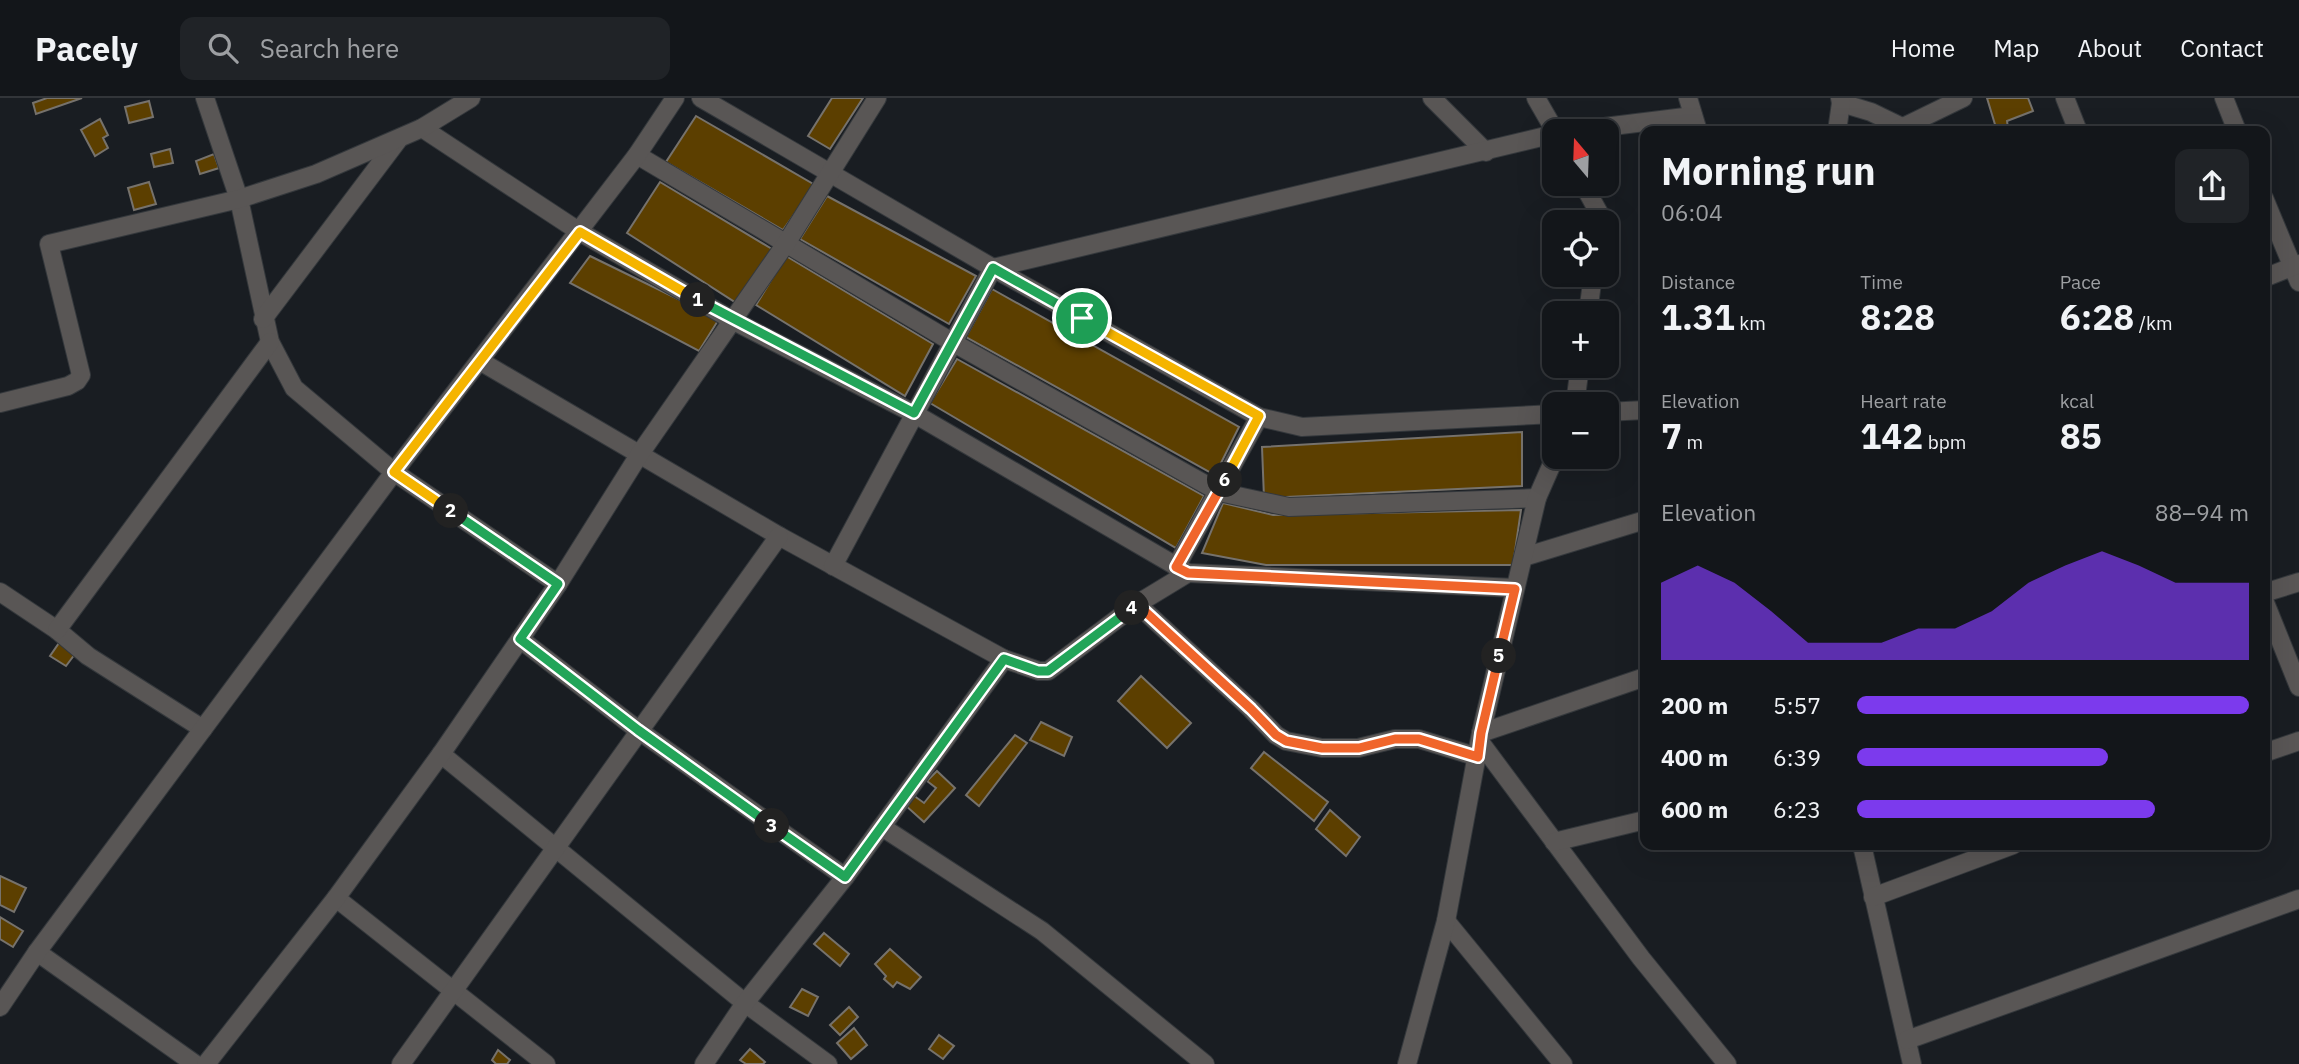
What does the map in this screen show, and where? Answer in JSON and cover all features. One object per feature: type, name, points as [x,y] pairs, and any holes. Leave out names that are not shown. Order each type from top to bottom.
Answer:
[{"type":"street","points":[[205,98],[239,199],[270,342],[294,388],[394,472],[558,584]]},
{"type":"street","points":[[0,403],[68,386],[77,381],[81,374],[49,244],[239,199],[316,174],[422,128],[471,98]]},
{"type":"street","points":[[0,1007],[37,952],[394,472],[580,232],[675,98]]},
{"type":"street","points":[[701,98],[993,268],[1259,416],[1302,427],[1542,415]]},
{"type":"street","points":[[206,1064],[336,898],[520,639],[639,455],[787,242],[877,98]]},
{"type":"street","points":[[1433,98],[1486,152]]},
{"type":"street","points":[[1536,98],[1547,119]]},
{"type":"street","points":[[1908,126],[1963,98]]},
{"type":"street","points":[[2065,98],[2076,126]]},
{"type":"street","points":[[2224,98],[2235,126]]},
{"type":"street","points":[[1838,126],[1840,101],[1871,112],[1894,126]]},
{"type":"street","points":[[1619,125],[1693,115]]},
{"type":"street","points":[[422,128],[580,232],[732,320],[914,413],[1182,570],[1515,589]]},
{"type":"street","points":[[833,566],[993,268],[1486,152],[1542,136]]},
{"type":"street","points":[[263,319],[400,137]]},
{"type":"street","points":[[637,155],[952,342],[1219,492],[1289,507],[1537,498]]},
{"type":"street","points":[[2270,211],[2297,271],[2270,277]]},
{"type":"street","points":[[57,630],[270,342]]},
{"type":"street","points":[[480,361],[779,536],[1004,659],[1038,671],[1048,671],[1182,570],[1259,416]]},
{"type":"street","points":[[1619,411],[1640,410]]},
{"type":"street","points":[[1407,1064],[1446,921],[1480,744],[1515,589],[1537,498],[1550,469]]},
{"type":"street","points":[[1524,557],[1640,522]]},
{"type":"street","points":[[401,1064],[779,536]]},
{"type":"street","points":[[2270,591],[2299,582]]},
{"type":"street","points":[[0,592],[57,630],[88,656],[203,729]]},
{"type":"street","points":[[1137,604],[1276,735],[1286,741],[1322,748],[1359,748],[1395,739],[1480,744],[1640,679]]},
{"type":"street","points":[[2270,615],[2299,687]]},
{"type":"street","points":[[520,639],[638,730],[845,877]]},
{"type":"street","points":[[704,1064],[745,1003],[845,877],[1004,659]]},
{"type":"street","points":[[2270,751],[2299,741]]},
{"type":"street","points":[[1480,744],[1641,958],[1725,1064]]},
{"type":"street","points":[[440,754],[745,1003],[828,1064]]},
{"type":"street","points":[[1554,842],[1640,821]]},
{"type":"street","points":[[882,827],[1042,930],[1205,1064]]},
{"type":"street","points":[[1863,850],[1912,1064]]},
{"type":"street","points":[[1873,897],[2000,850]]},
{"type":"street","points":[[336,898],[546,1064]]},
{"type":"street","points":[[1907,1040],[2299,899]]},
{"type":"street","points":[[1446,921],[1563,1064]]},
{"type":"street","points":[[37,952],[195,1064]]},
{"type":"building","points":[[47,98],[82,98],[36,114],[33,103]]},
{"type":"building","points":[[832,98],[863,98],[830,149],[808,136]]},
{"type":"building","points":[[1987,98],[2028,98],[2033,111],[2007,121],[2008,126],[1995,126]]},
{"type":"building","points":[[149,101],[153,117],[129,123],[125,107]]},
{"type":"building","points":[[696,116],[815,185],[783,230],[666,162]]},
{"type":"building","points":[[100,119],[108,135],[103,138],[108,148],[95,156],[81,130]]},
{"type":"building","points":[[170,149],[173,163],[154,167],[151,154]]},
{"type":"building","points":[[214,154],[219,168],[200,174],[196,161]]},
{"type":"building","points":[[149,182],[156,204],[134,210],[128,188]]},
{"type":"building","points":[[660,182],[772,249],[738,304],[627,233]]},
{"type":"building","points":[[827,196],[976,276],[949,324],[800,239]]},
{"type":"building","points":[[590,256],[719,319],[699,351],[570,283]]},
{"type":"building","points":[[786,256],[933,344],[905,396],[756,305]]},
{"type":"building","points":[[992,289],[1239,427],[1215,475],[966,337]]},
{"type":"building","points":[[957,359],[1204,496],[1176,548],[930,403]]},
{"type":"building","points":[[1522,432],[1522,486],[1264,498],[1262,447]]},
{"type":"building","points":[[1223,503],[1273,515],[1521,510],[1513,565],[1266,565],[1202,553]]},
{"type":"building","points":[[59,643],[75,654],[66,666],[50,656]]},
{"type":"building","points":[[1141,676],[1191,723],[1167,748],[1118,701]]},
{"type":"building","points":[[1041,722],[1072,737],[1064,756],[1030,740]]},
{"type":"building","points":[[1015,735],[1027,743],[979,806],[966,795]]},
{"type":"building","points":[[1264,752],[1328,802],[1314,821],[1251,768]]},
{"type":"building","points":[[937,771],[955,788],[924,822],[905,805],[913,795],[924,803],[936,788],[927,781]]},
{"type":"building","points":[[1330,810],[1360,837],[1346,856],[1316,829]]},
{"type":"building","points":[[0,876],[26,888],[14,912],[0,905]]},
{"type":"building","points":[[0,917],[23,931],[13,947],[0,939]]},
{"type":"building","points":[[824,933],[849,954],[840,966],[814,944]]},
{"type":"building","points":[[890,949],[921,977],[910,989],[897,982],[893,987],[884,979],[886,976],[875,964]]},
{"type":"building","points":[[802,989],[818,997],[808,1016],[790,1007]]},
{"type":"building","points":[[849,1007],[858,1017],[840,1035],[830,1025]]},
{"type":"building","points":[[854,1028],[867,1045],[851,1059],[837,1043]]},
{"type":"building","points":[[939,1035],[954,1046],[943,1059],[929,1049]]},
{"type":"building","points":[[750,1049],[765,1062],[763,1064],[746,1064],[740,1060]]},
{"type":"building","points":[[498,1050],[510,1060],[507,1064],[496,1064],[492,1060]]},
{"type":"route","points":[[580,232],[732,320],[914,413],[993,268],[1082,318],[1259,416],[1176,567],[1188,573],[1515,589],[1481,733],[1478,757],[1419,739],[1395,739],[1359,748],[1322,748],[1286,741],[1276,735],[1137,604],[1048,671],[1038,671],[1004,659],[845,877],[638,730],[520,639],[558,584],[394,472],[580,232]]}]
